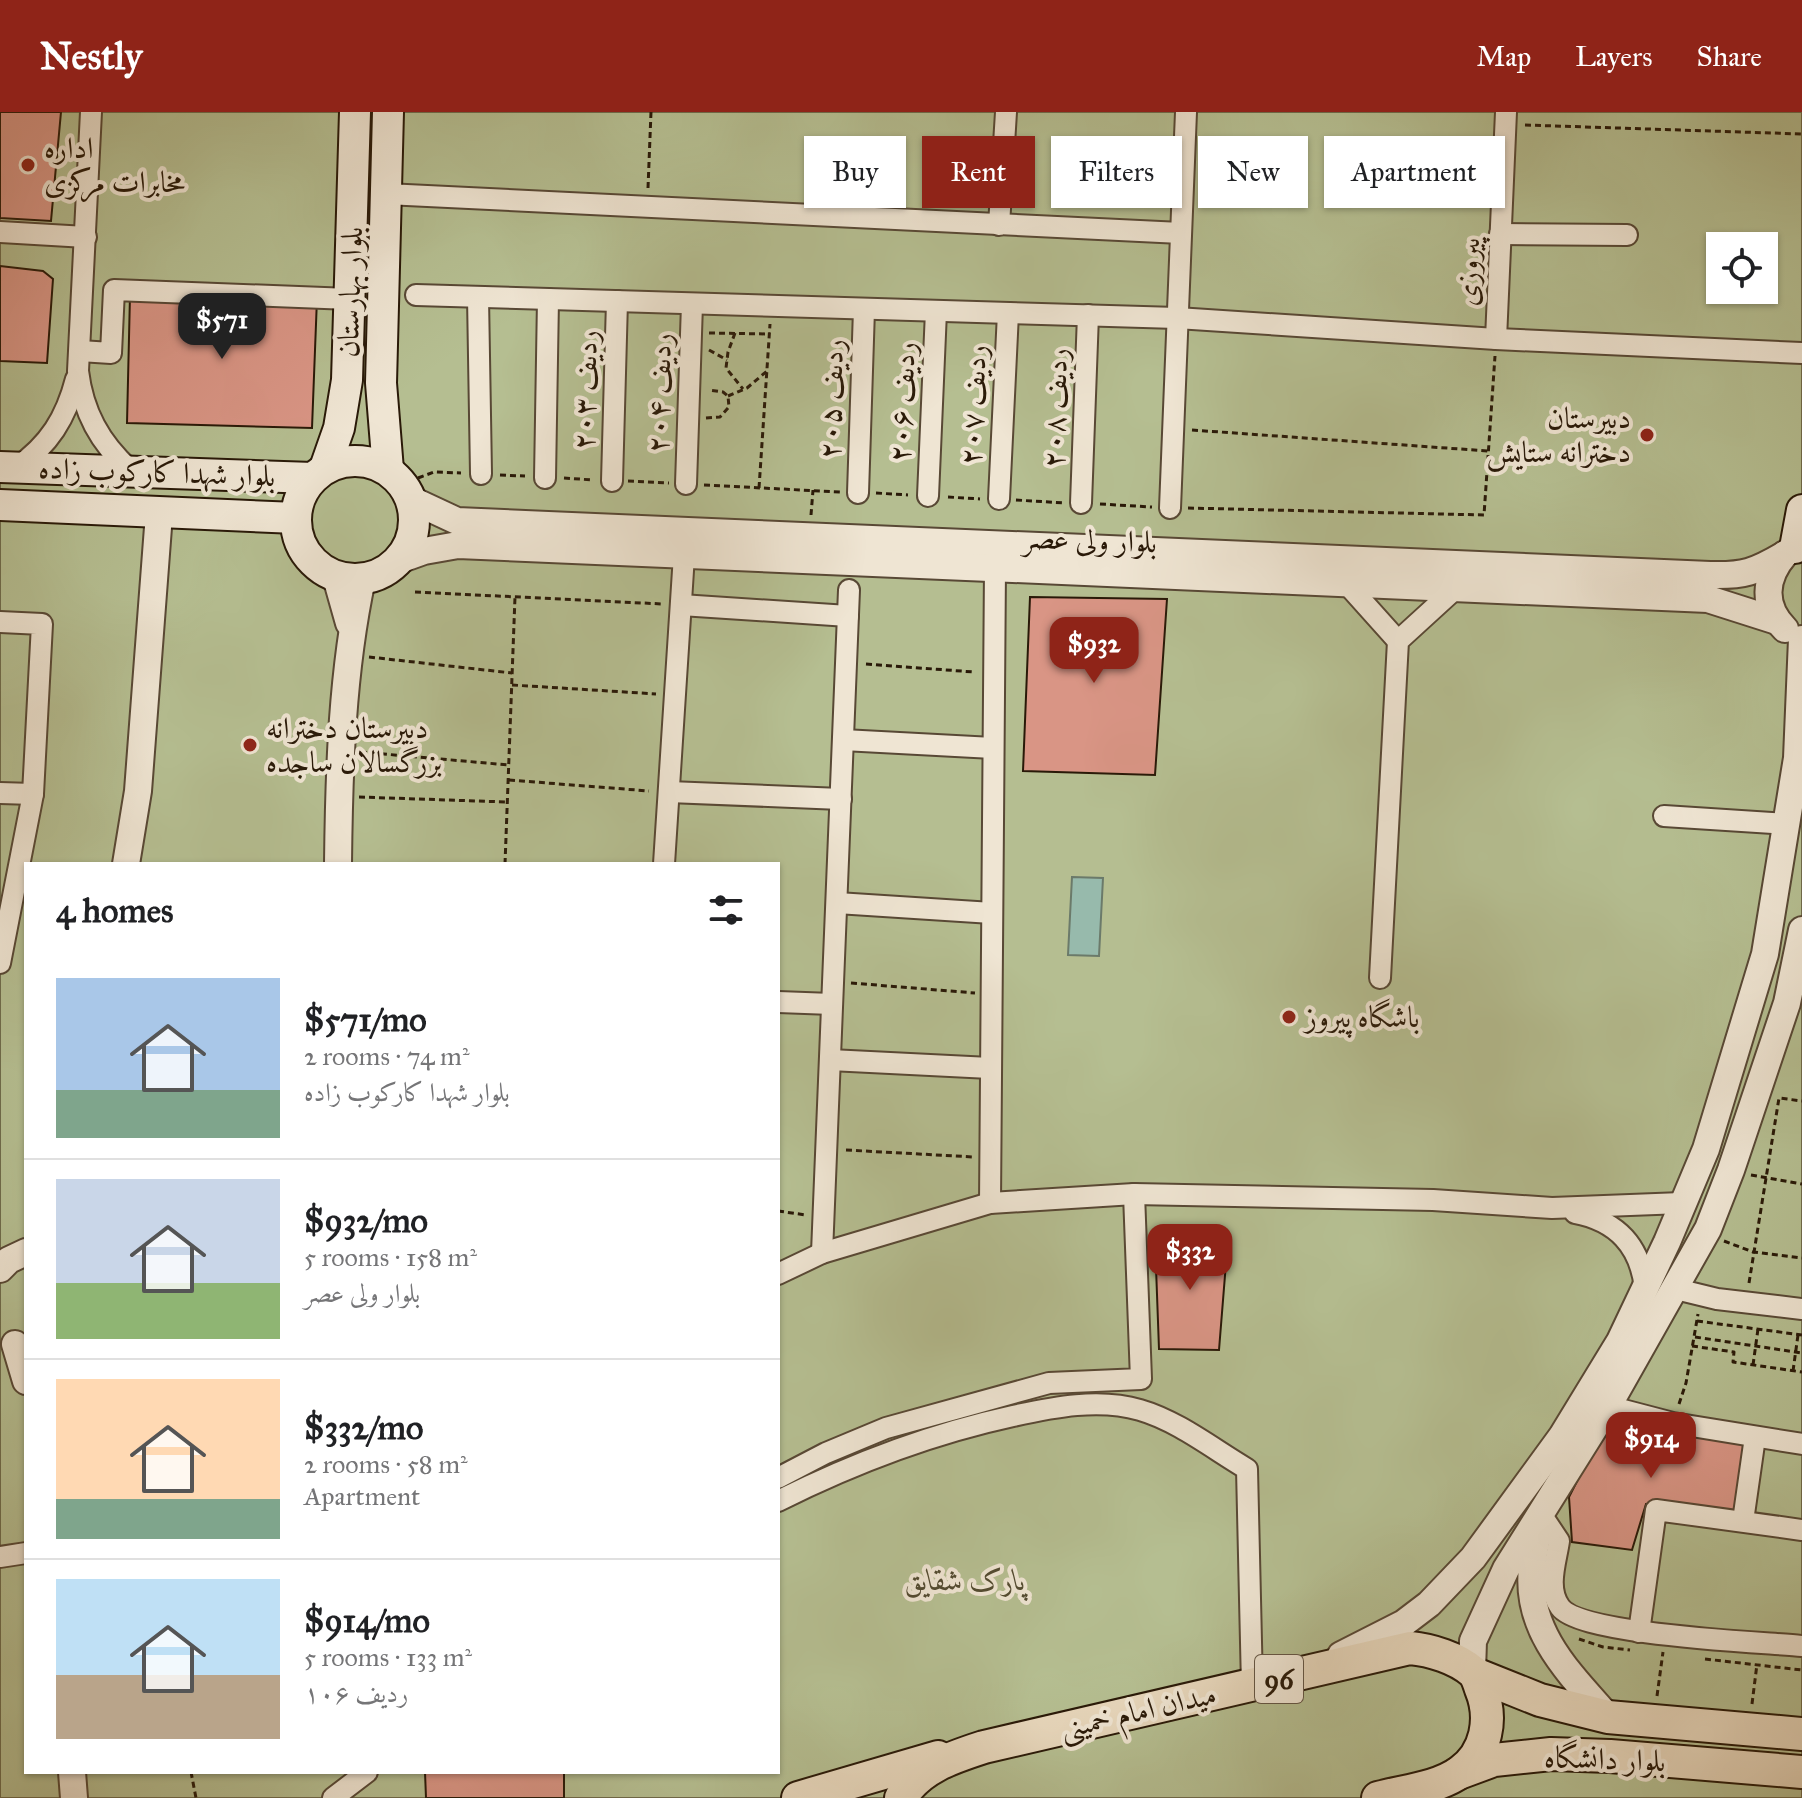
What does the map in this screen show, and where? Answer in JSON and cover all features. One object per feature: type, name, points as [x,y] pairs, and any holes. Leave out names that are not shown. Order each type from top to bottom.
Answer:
[{"type":"main road","name":"بلوار بهارستان","points":[[319,473],[339,428],[347,380],[355,112]]},
{"type":"main road","name":"بلوار بهارستان","points":[[388,112],[381,383],[388,470]]},
{"type":"main road","points":[[346,461],[368,461],[388,470],[403,483],[412,500],[415,516],[414,532],[399,560],[382,573],[349,578],[314,563],[300,543],[296,518],[298,503],[319,473],[346,461]]},
{"type":"main road","name":"بلوار شهدا کارکوب زاده","points":[[8,467],[319,473]]},
{"type":"main road","name":"بلوار شهدا کارکوب زاده","points":[[0,505],[296,518]]},
{"type":"main road","points":[[1793,549],[1802,510]]},
{"type":"main road","name":"میدان امام خمینی","points":[[901,1798],[906,1789],[938,1764],[984,1747],[1410,1648],[1435,1652],[1474,1673]]},
{"type":"main road","points":[[1378,1798],[1443,1785],[1474,1760],[1484,1743],[1488,1724],[1484,1695],[1474,1673]]},
{"type":"main road","name":"بلوار دانشگاه","points":[[1474,1673],[1540,1700],[1608,1717],[1802,1734]]},
{"type":"main road","points":[[798,1798],[904,1766],[984,1747]]},
{"type":"main road","name":"بلوار دانشگاه","points":[[1443,1785],[1494,1760],[1551,1754],[1802,1772]]},
{"type":"street","points":[[8,467],[40,450],[59,426],[71,399],[79,361],[91,112]]},
{"type":"street","points":[[999,225],[1006,112]]},
{"type":"street","points":[[1170,508],[1186,112]]},
{"type":"street","points":[[386,194],[1181,233]]},
{"type":"street","name":"پیروزی","points":[[1496,339],[1501,208]]},
{"type":"street","points":[[0,232],[86,237]]},
{"type":"street","points":[[1500,234],[1627,235]]},
{"type":"street","points":[[79,361],[111,353],[114,290],[350,299]]},
{"type":"street","points":[[416,295],[1177,318],[1496,339],[1802,353]]},
{"type":"street","points":[[478,297],[481,474]]},
{"type":"street","points":[[545,478],[548,299]]},
{"type":"street","name":"ردیف ۲۰۳","points":[[612,481],[617,301]]},
{"type":"street","name":"ردیف ۲۰۴","points":[[686,484],[698,340],[692,304]]},
{"type":"street","name":"ردیف ۲۰۵","points":[[858,493],[864,309]]},
{"type":"street","name":"ردیف ۲۰۶","points":[[928,496],[936,311]]},
{"type":"street","name":"ردیف ۲۰۷","points":[[999,499],[1008,313]]},
{"type":"street","name":"ردیف ۲۰۸","points":[[1081,503],[1088,315]]},
{"type":"street","points":[[79,361],[84,403],[90,419],[107,447],[130,470]]},
{"type":"street","name":"بلوار ولی عصر","points":[[412,500],[457,521],[1694,575],[1731,576],[1755,572],[1793,549]]},
{"type":"street","points":[[126,862],[138,791],[159,514]]},
{"type":"street","name":"بلوار ولی عصر","points":[[399,560],[424,551],[458,545],[1708,599],[1777,621],[1788,632],[1802,639]]},
{"type":"street","points":[[1777,621],[1769,605],[1768,587],[1773,570],[1793,549]]},
{"type":"street","points":[[664,862],[684,555]]},
{"type":"street","points":[[990,1203],[995,568]]},
{"type":"street","points":[[338,862],[339,797],[350,643],[349,578]]},
{"type":"street","points":[[1346,583],[1398,641]]},
{"type":"street","points":[[1380,978],[1398,641],[1456,588]]},
{"type":"street","points":[[822,1253],[849,590]]},
{"type":"street","points":[[681,605],[848,616]]},
{"type":"street","points":[[0,622],[42,624],[33,794],[0,963]]},
{"type":"street","points":[[1300,1674],[1390,1631],[1429,1604],[1473,1558],[1520,1498],[1620,1341],[1667,1242],[1706,1149],[1765,954],[1797,758],[1802,639]]},
{"type":"street","points":[[843,740],[993,748]]},
{"type":"street","points":[[669,792],[841,799]]},
{"type":"street","points":[[0,793],[33,794]]},
{"type":"street","points":[[1664,816],[1787,824]]},
{"type":"street","points":[[837,903],[992,913]]},
{"type":"street","points":[[1474,1673],[1473,1641],[1506,1569],[1608,1406],[1689,1292],[1706,1234],[1731,1170],[1798,969],[1802,930]]},
{"type":"street","points":[[780,1002],[832,1004]]},
{"type":"street","points":[[830,1060],[990,1068]]},
{"type":"street","points":[[780,1273],[822,1253],[990,1203],[1134,1194],[1433,1200],[1552,1208],[1682,1203]]},
{"type":"street","points":[[780,1477],[826,1453],[886,1428],[1049,1383],[1141,1379],[1134,1194]]},
{"type":"street","points":[[1552,1208],[1598,1218],[1614,1227],[1637,1254],[1645,1288]]},
{"type":"street","points":[[0,1269],[24,1251]]},
{"type":"street","points":[[1689,1292],[1802,1309]]},
{"type":"street","points":[[14,1341],[24,1374]]},
{"type":"street","points":[[780,1500],[887,1452],[969,1426],[1052,1407],[1111,1405],[1139,1410],[1165,1420],[1247,1469],[1252,1685]]},
{"type":"street","points":[[1608,1406],[1673,1423],[1802,1444]]},
{"type":"street","points":[[1743,1521],[1755,1437]]},
{"type":"street","points":[[1520,1498],[1541,1514],[1559,1541],[1552,1583],[1558,1605],[1568,1616],[1639,1632],[1802,1646]]},
{"type":"street","points":[[1639,1632],[1656,1510],[1802,1530]]},
{"type":"street","points":[[1541,1514],[1531,1571],[1537,1618],[1560,1663],[1608,1717]]},
{"type":"street","points":[[0,1557],[24,1553]]},
{"type":"street","points":[[72,1774],[74,1798]]},
{"type":"street","points":[[333,1798],[364,1774]]},
{"type":"path","points":[[648,207],[651,112]]},
{"type":"path","points":[[1506,118],[1802,134]]},
{"type":"path","points":[[759,488],[771,306]]},
{"type":"path","points":[[698,340],[735,333],[770,334]]},
{"type":"path","points":[[735,333],[726,368],[743,389]]},
{"type":"path","points":[[698,340],[727,360]]},
{"type":"path","points":[[728,396],[767,371]]},
{"type":"path","points":[[702,418],[713,419],[725,414],[729,407],[728,396],[723,392],[703,390]]},
{"type":"path","points":[[1173,429],[1488,451]]},
{"type":"path","points":[[415,592],[681,605]]},
{"type":"path","points":[[505,862],[515,597]]},
{"type":"path","points":[[350,643],[512,673]]},
{"type":"path","points":[[847,662],[994,673]]},
{"type":"path","points":[[512,685],[675,695]]},
{"type":"path","points":[[342,751],[509,765]]},
{"type":"path","points":[[508,780],[669,792]]},
{"type":"path","points":[[339,797],[507,802]]},
{"type":"path","points":[[833,982],[991,994]]},
{"type":"path","points":[[1746,1302],[1779,1098],[1802,1101]]},
{"type":"path","points":[[827,1149],[990,1158]]},
{"type":"path","points":[[1731,1170],[1764,1179],[1802,1184]]},
{"type":"path","points":[[780,1211],[824,1218]]},
{"type":"path","points":[[1706,1234],[1753,1252],[1802,1258]]},
{"type":"path","points":[[1673,1423],[1686,1383],[1697,1321],[1689,1292]]},
{"type":"path","points":[[1697,1321],[1800,1335],[1793,1371]]},
{"type":"path","points":[[1753,1365],[1758,1329]]},
{"type":"path","points":[[1694,1337],[1802,1353]]},
{"type":"path","points":[[1692,1346],[1734,1352],[1733,1362],[1802,1372]]},
{"type":"path","points":[[1656,1704],[1665,1634]]},
{"type":"path","points":[[1751,1712],[1760,1642]]},
{"type":"path","points":[[191,1774],[196,1798]]},
{"type":"green space","name":"پارک شقایق","points":[[0,112],[1802,112],[1802,1798],[0,1798]]},
{"type":"shaded area","points":[[1072,877],[1103,878],[1099,956],[1068,955]]},
{"type":"building","name":"اداره مخابرات مرکزی","points":[[0,112],[61,112],[51,221],[0,218]]},
{"type":"building","points":[[0,266],[43,271],[53,279],[47,363],[0,361]]},
{"type":"building","points":[[130,295],[317,298],[312,428],[127,423]]},
{"type":"building","points":[[1030,597],[1167,599],[1155,775],[1023,771]]},
{"type":"building","points":[[1228,1238],[1219,1350],[1159,1349],[1155,1240]]},
{"type":"building","points":[[1606,1424],[1748,1441],[1736,1512],[1646,1504],[1632,1550],[1572,1542],[1569,1497]]},
{"type":"building","points":[[425,1774],[564,1774],[564,1798],[426,1798]]},
{"type":"place","name":"اداره مخابرات مرکزی","points":[[28,165]]},
{"type":"place","name":"دبیرستان دخترانه ستایش","points":[[1647,435]]},
{"type":"place","name":"دبیرستان دخترانه بزرگسالان ساجده","points":[[250,745]]},
{"type":"place","name":"باشگاه پیروز","points":[[1289,1017]]}]
